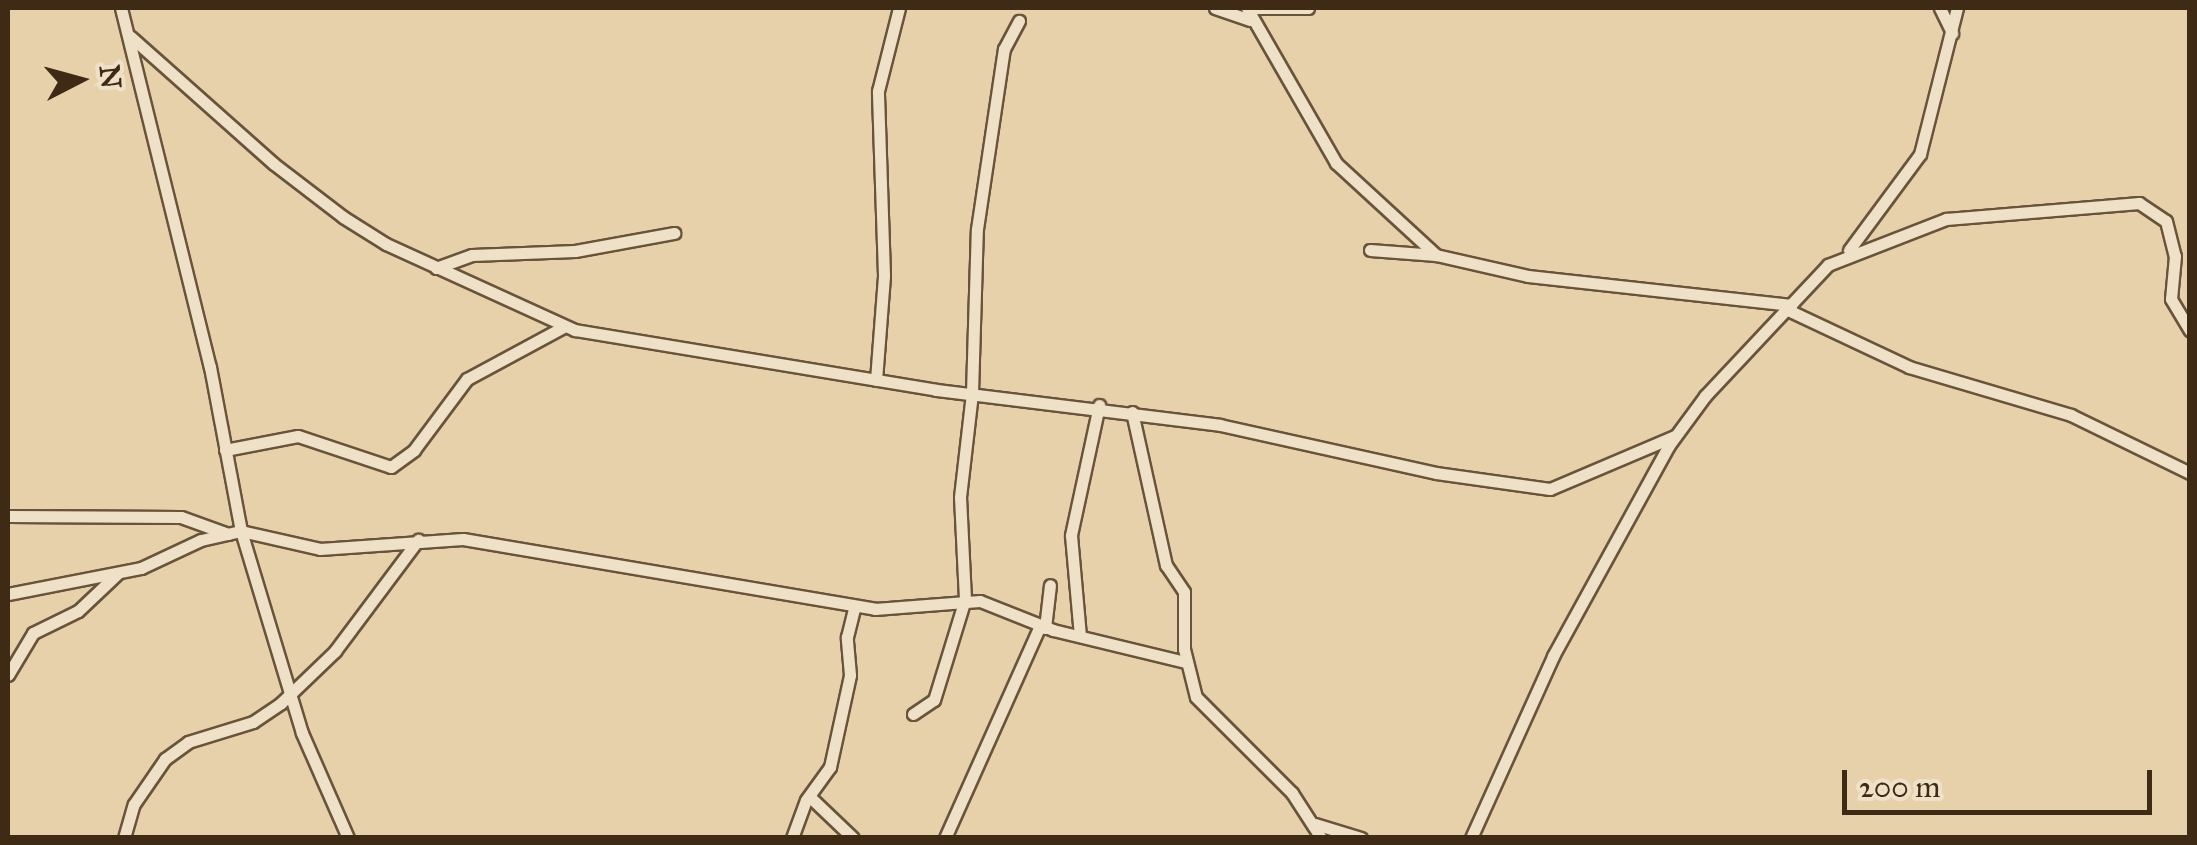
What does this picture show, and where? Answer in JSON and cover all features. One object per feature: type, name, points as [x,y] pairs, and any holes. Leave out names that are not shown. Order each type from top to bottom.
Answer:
[{"type":"street","points":[[121,8],[132,37],[225,450],[234,532],[290,695],[348,838]]},
{"type":"street","points":[[876,380],[884,254],[878,91],[899,8]]},
{"type":"street","points":[[1216,8],[1249,12],[1308,8]]},
{"type":"street","points":[[1940,8],[1952,33]]},
{"type":"street","points":[[1472,838],[1553,656],[1675,436],[1789,307],[1846,254],[1920,154],[1957,8]]},
{"type":"street","points":[[1249,12],[1336,164],[1436,255]]},
{"type":"street","points":[[914,714],[934,700],[964,599],[960,498],[972,393],[978,229],[1004,49],[1019,22]]},
{"type":"street","points":[[132,37],[313,196],[436,268],[564,326],[876,380],[1098,405],[1220,424],[1436,473],[1550,488],[1675,436]]},
{"type":"street","points":[[1846,254],[1946,219],[2139,204],[2166,220],[2175,256],[2172,299],[2190,331]]},
{"type":"street","points":[[436,268],[472,255],[575,251],[674,233]]},
{"type":"street","points":[[1370,250],[1436,255],[1528,276],[1789,307],[1909,367],[2072,415],[2190,474]]},
{"type":"street","points":[[225,450],[298,436],[391,467],[414,450],[468,379],[564,326]]},
{"type":"street","points":[[1080,636],[1071,535],[1098,405]]},
{"type":"street","points":[[1132,412],[1166,564],[1185,594],[1185,662],[1210,716],[1292,793],[1322,838]]},
{"type":"street","points":[[8,516],[181,517],[320,549],[418,540],[508,543],[855,606],[892,609],[964,599],[1043,627],[1185,662]]},
{"type":"street","points":[[8,594],[118,573],[234,532]]},
{"type":"street","points":[[124,838],[134,804],[166,759],[188,742],[252,722],[290,695],[335,651],[418,540]]},
{"type":"street","points":[[8,675],[32,633],[78,611],[118,573]]},
{"type":"street","points":[[945,838],[1043,627],[1050,584]]},
{"type":"street","points":[[792,838],[810,797],[830,767],[850,675],[847,637],[855,606]]},
{"type":"street","points":[[810,797],[853,838]]},
{"type":"street","points":[[1315,824],[1360,838]]}]
